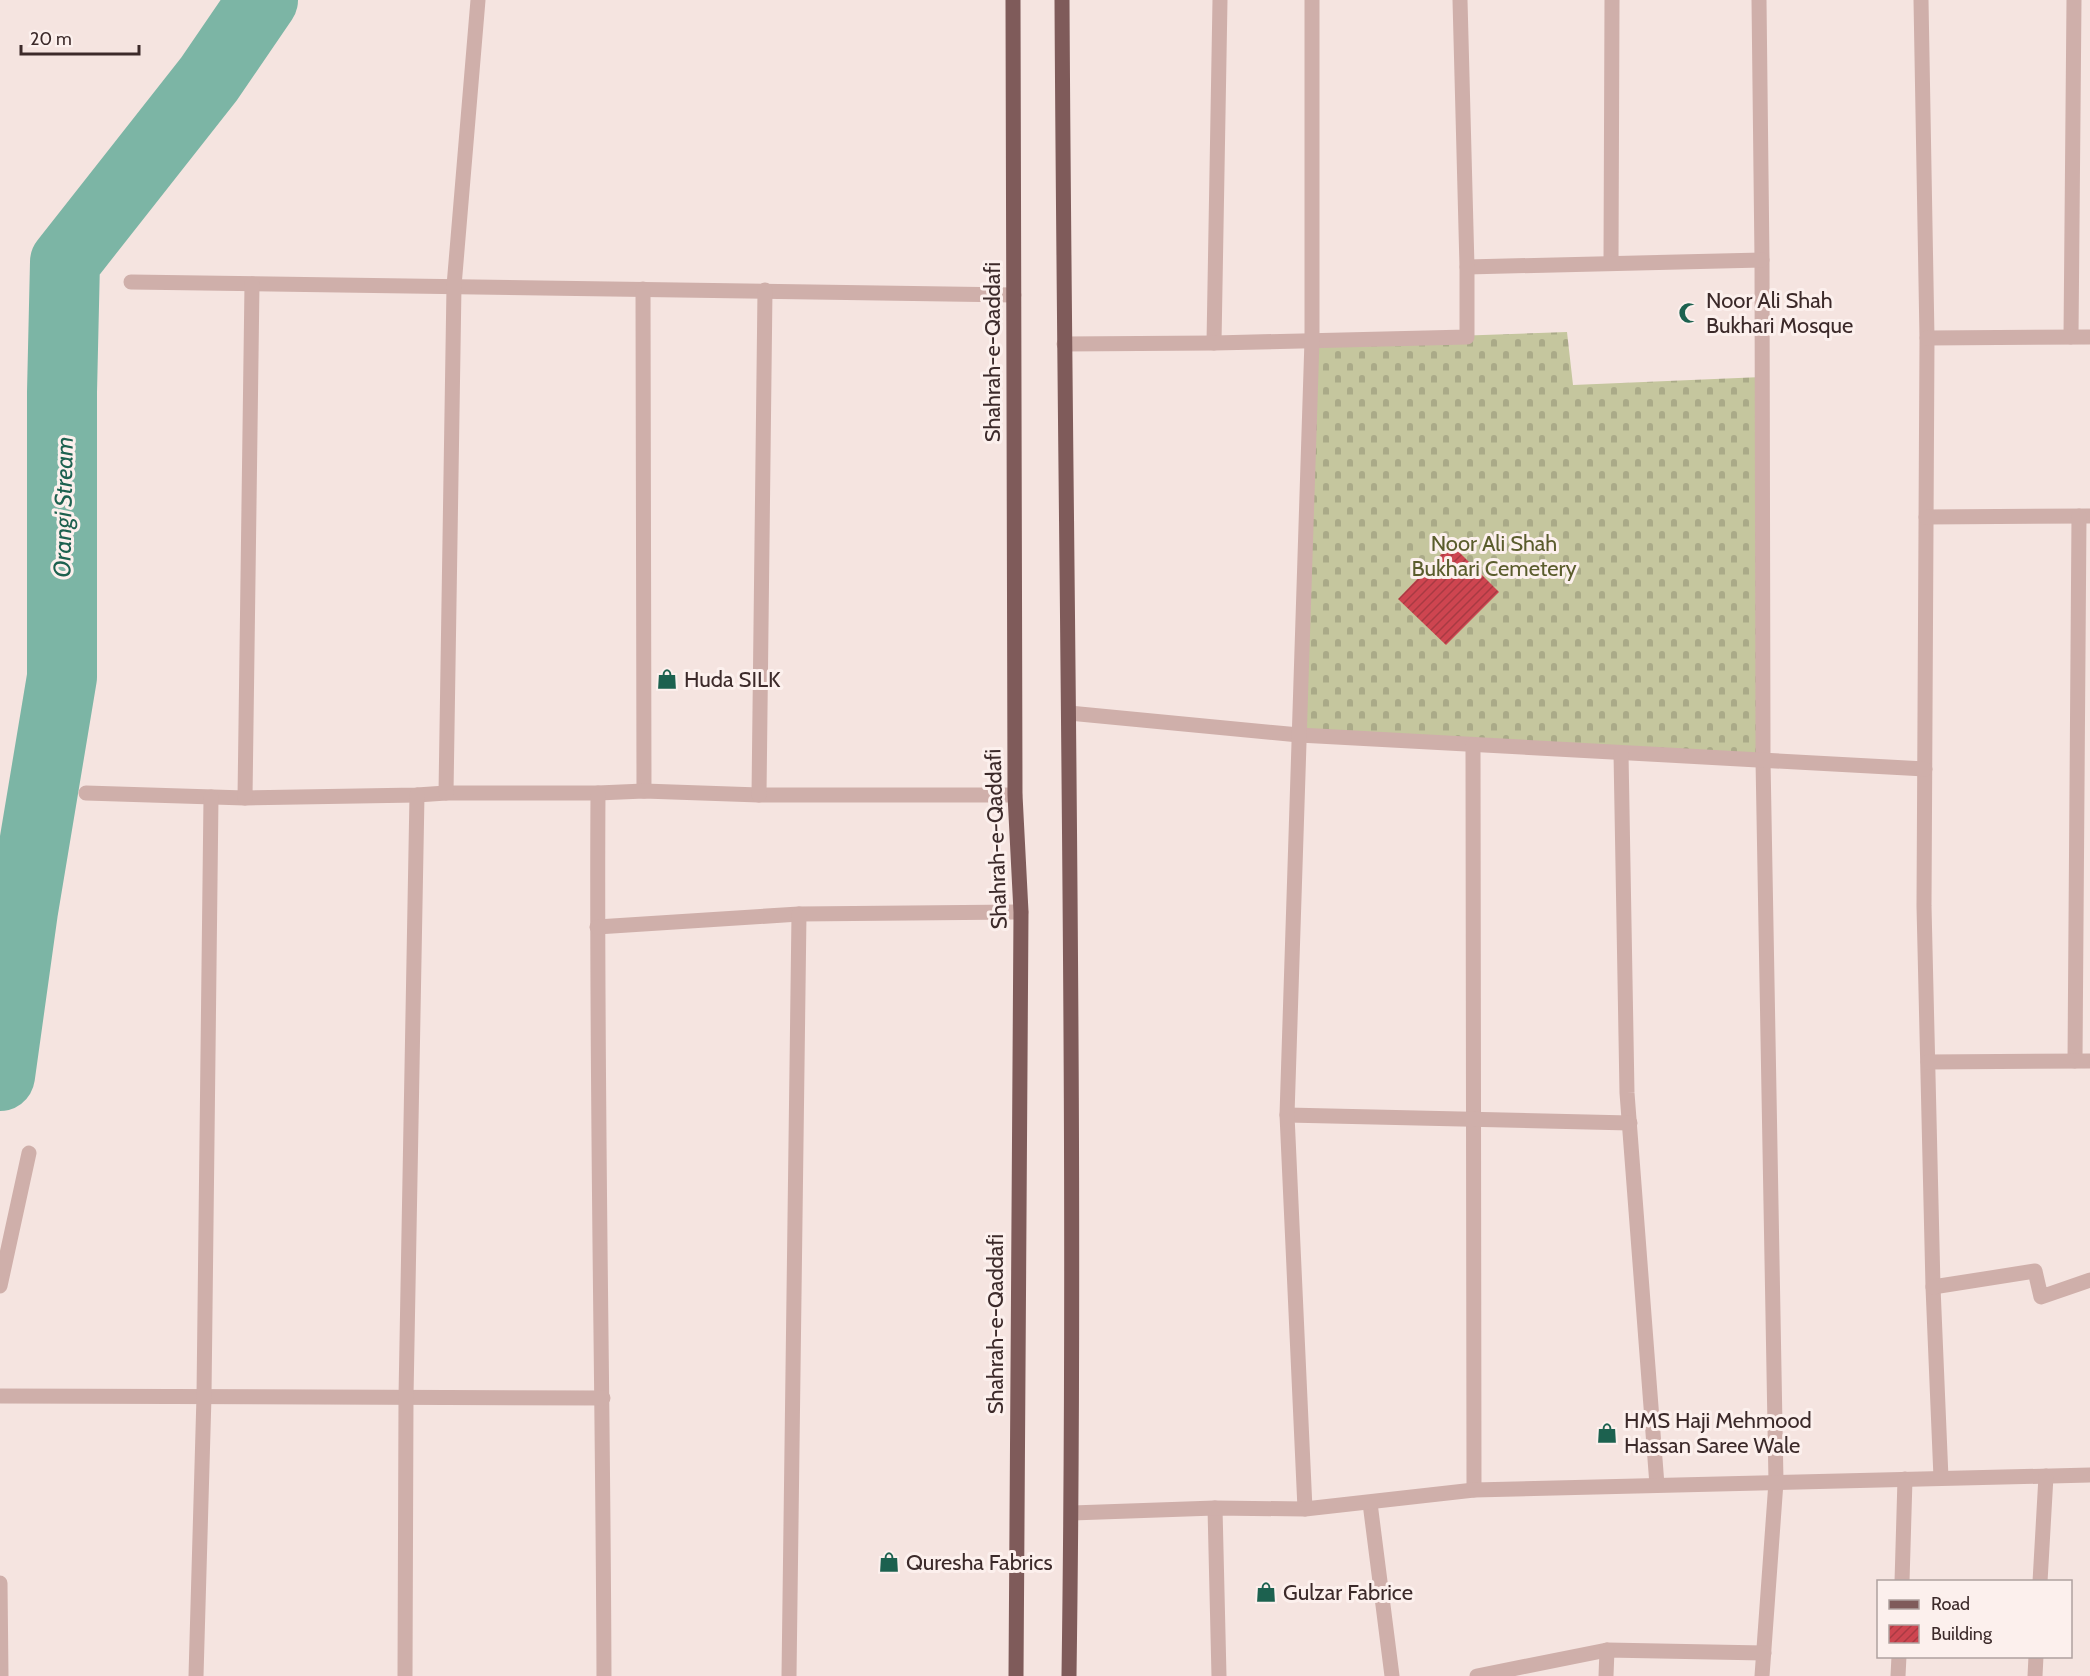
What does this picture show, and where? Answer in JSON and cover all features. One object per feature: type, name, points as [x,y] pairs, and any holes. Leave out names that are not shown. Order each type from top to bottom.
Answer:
[{"type":"main road","name":"Shahrah-e-Qaddafi","points":[[1013,0],[1015,795],[1021,912],[1016,1676]]},
{"type":"main road","points":[[1062,0],[1069,713],[1072,1513],[1069,1676]]},
{"type":"street","points":[[446,793],[454,286],[478,0]]},
{"type":"street","points":[[1214,343],[1221,0]]},
{"type":"street","points":[[1305,1509],[1287,1115],[1312,340],[1312,0]]},
{"type":"street","points":[[1064,344],[1467,337],[1460,0]]},
{"type":"street","points":[[1611,263],[1612,0]]},
{"type":"street","points":[[1759,0],[1763,760],[1776,1482],[1762,1676]]},
{"type":"street","points":[[1921,0],[1927,338],[1924,906],[1933,1287],[1941,1479]]},
{"type":"street","points":[[2071,337],[2074,0]]},
{"type":"street","points":[[1467,267],[1762,260]]},
{"type":"street","points":[[131,282],[1014,295]]},
{"type":"street","points":[[245,798],[252,284]]},
{"type":"street","points":[[643,289],[644,791]]},
{"type":"street","points":[[759,795],[765,290]]},
{"type":"street","points":[[1927,338],[2090,337]]},
{"type":"street","points":[[1926,517],[2084,516],[2083,1061],[1928,1062]]},
{"type":"street","points":[[1069,713],[1299,735],[1925,769]]},
{"type":"street","points":[[1473,745],[1474,1490]]},
{"type":"street","points":[[1621,753],[1628,1093],[1657,1485]]},
{"type":"street","points":[[86,793],[245,798],[446,793],[598,794],[644,791],[759,795],[1015,795]]},
{"type":"street","points":[[598,794],[597,927],[604,1676]]},
{"type":"street","points":[[405,1676],[406,1397],[417,795]]},
{"type":"street","points":[[196,1676],[204,1396],[211,797]]},
{"type":"street","points":[[597,927],[799,914],[1021,912]]},
{"type":"street","points":[[789,1676],[799,914]]},
{"type":"street","points":[[1287,1115],[1630,1123]]},
{"type":"street","points":[[0,1286],[28,1153]]},
{"type":"street","points":[[1933,1287],[2035,1271],[2042,1297],[2090,1280]]},
{"type":"street","points":[[0,1396],[603,1398]]},
{"type":"street","points":[[1072,1513],[1215,1508],[1305,1509],[1474,1490],[2090,1475]]},
{"type":"street","points":[[2040,1580],[2046,1476]]},
{"type":"street","points":[[1902,1580],[1905,1479]]},
{"type":"street","points":[[1370,1503],[1392,1676]]},
{"type":"street","points":[[1215,1508],[1219,1676]]},
{"type":"street","points":[[0,1583],[2,1676]]},
{"type":"street","points":[[1477,1676],[1607,1650],[1764,1653]]},
{"type":"street","points":[[1606,1676],[1607,1650]]},
{"type":"street","points":[[1898,1676],[1899,1658]]},
{"type":"street","points":[[2035,1676],[2036,1658]]},
{"type":"green space","name":"Noor Ali Shah Bukhari Cemetery","points":[[1567,332],[1573,385],[1762,377],[1760,755],[1300,735],[1311,341]]},
{"type":"building","points":[[1451,544],[1499,592],[1446,645],[1398,599]]},
{"type":"waterway","name":"Orangi Stream","points":[[0,1076],[23,911],[62,677],[62,392],[65,262],[209,79],[263,0]]},
{"type":"place","name":"Noor Ali Shah Bukhari Mosque","points":[[1689,313]]},
{"type":"place","name":"Huda SILK","points":[[667,679]]},
{"type":"place","name":"HMS Haji Mehmood Hassan Saree Wale","points":[[1607,1433]]},
{"type":"place","name":"Quresha Fabrics","points":[[889,1562]]},
{"type":"place","name":"Gulzar Fabrice","points":[[1266,1592]]}]
